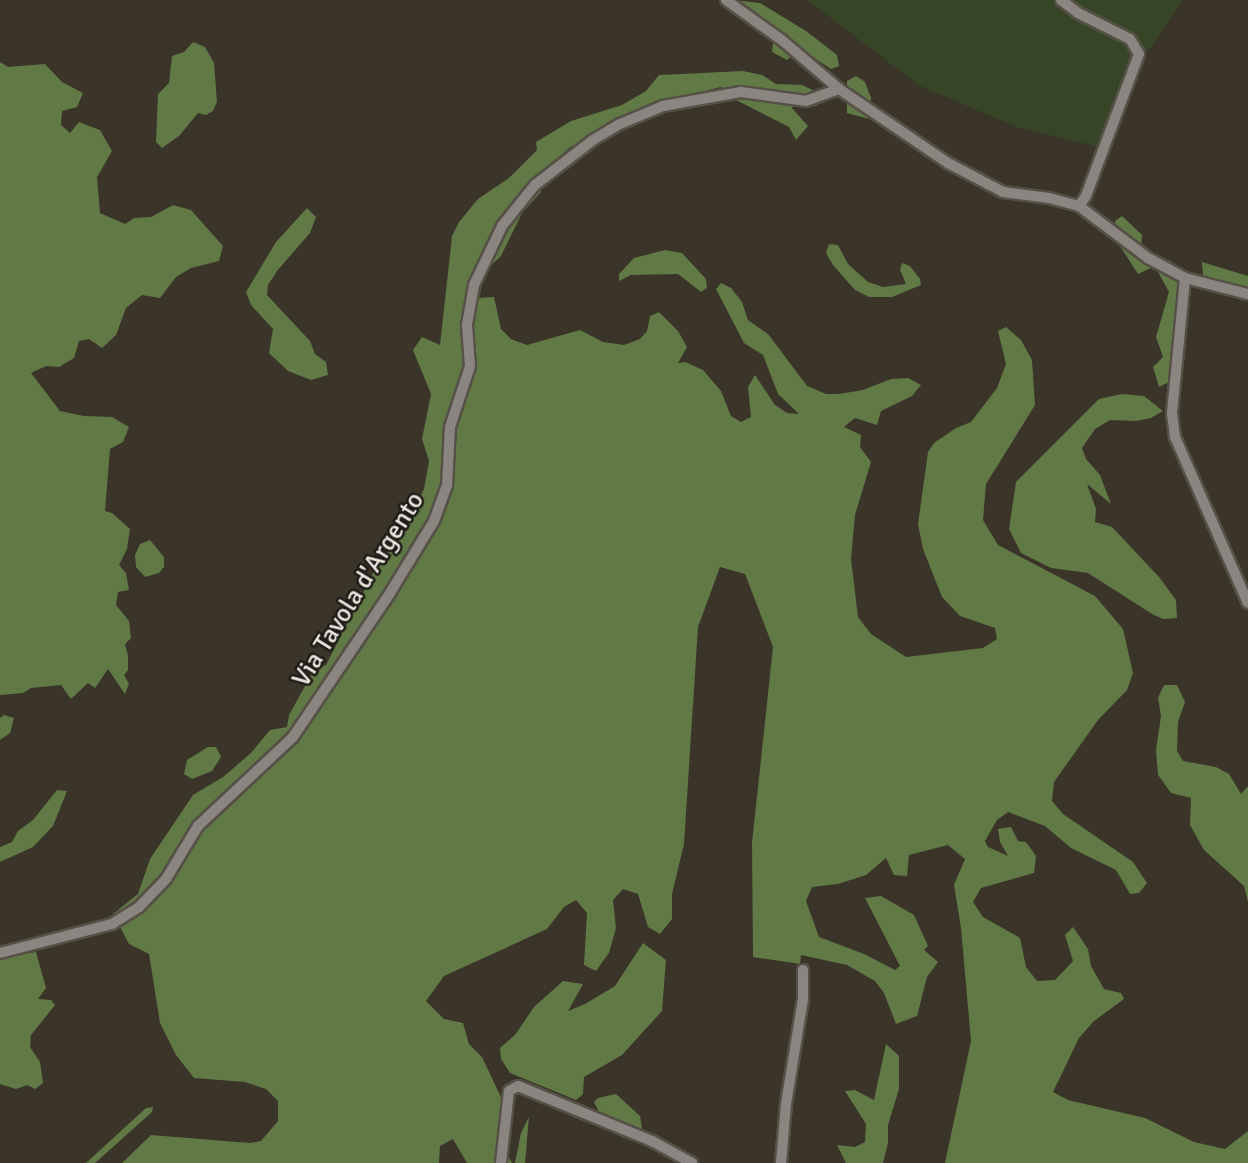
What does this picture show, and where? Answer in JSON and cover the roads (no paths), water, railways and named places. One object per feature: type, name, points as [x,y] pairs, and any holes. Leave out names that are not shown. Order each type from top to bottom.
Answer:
[{"type":"street","points":[[726,0],[783,41],[839,89],[948,163],[1003,192],[1049,198],[1079,206],[1148,258],[1185,278],[1248,294]]},
{"type":"street","points":[[1061,0],[1078,13],[1130,38],[1139,54],[1086,196],[1079,206]]},
{"type":"street","name":"Via Tavola d'Argento","points":[[0,953],[112,924],[139,907],[166,879],[198,826],[293,737],[434,521],[447,486],[450,427],[470,366],[467,325],[474,285],[502,226],[535,186],[593,140],[620,124],[663,106],[741,92],[781,100],[806,101],[839,89]]},
{"type":"street","points":[[1185,278],[1172,413],[1175,437],[1248,603]]},
{"type":"street","points":[[781,1163],[786,1104],[803,999],[803,970]]},
{"type":"street","points":[[501,1163],[509,1091],[518,1086],[652,1141],[692,1163]]}]
